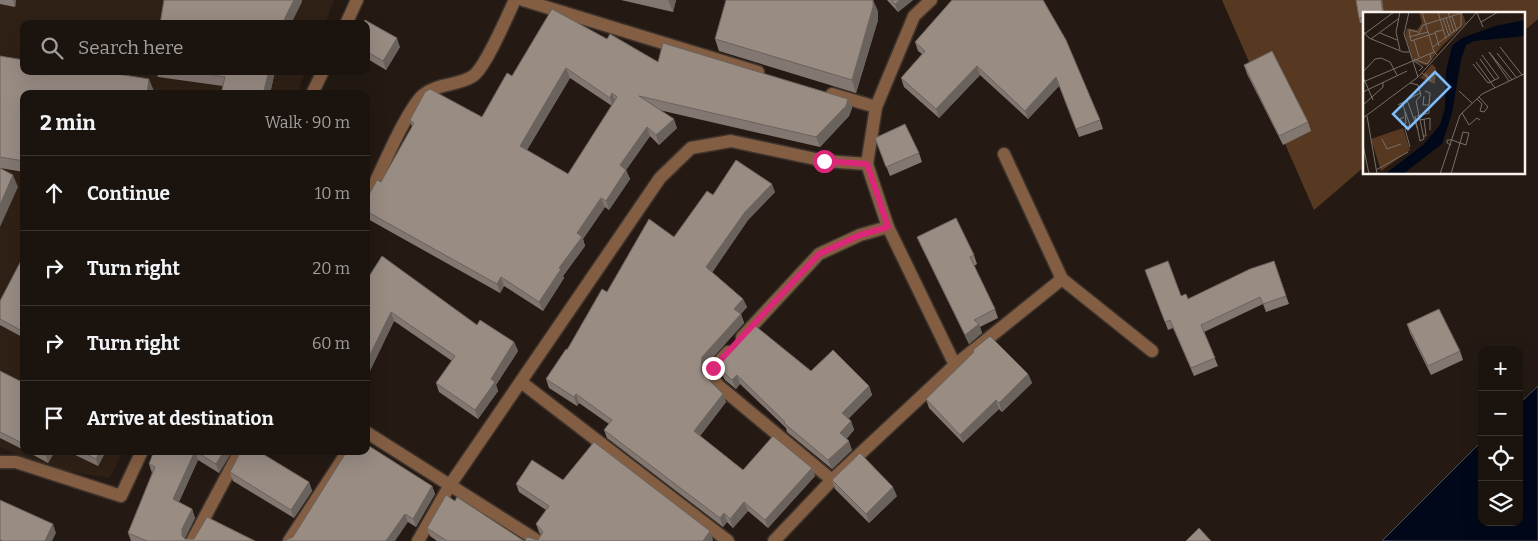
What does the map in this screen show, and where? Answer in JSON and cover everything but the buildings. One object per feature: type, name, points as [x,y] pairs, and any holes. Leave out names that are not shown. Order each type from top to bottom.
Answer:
[{"type":"street","points":[[348,20],[357,0]]},
{"type":"street","points":[[370,194],[412,110],[423,95],[435,88],[474,76],[483,63],[515,0]]},
{"type":"street","points":[[523,0],[771,75]]},
{"type":"street","points":[[931,0],[914,16],[876,107],[867,164],[888,227],[955,365]]},
{"type":"street","points":[[314,90],[321,75]]},
{"type":"street","points":[[818,90],[876,107]]},
{"type":"street","points":[[418,541],[450,485],[660,178],[691,148],[731,141],[824,161],[867,164]]},
{"type":"street","points":[[1004,154],[1062,279],[1152,351]]},
{"type":"street","points":[[832,480],[719,386],[712,376],[713,368],[819,254],[860,235],[888,227]]},
{"type":"street","points":[[774,541],[832,480],[955,365],[1062,279]]},
{"type":"street","points":[[521,382],[728,541]]},
{"type":"street","points":[[370,435],[538,541]]},
{"type":"street","points":[[0,462],[16,462],[121,496],[140,455]]},
{"type":"street","points":[[192,541],[238,455]]},
{"type":"street","points":[[289,541],[345,455]]},
{"type":"shaded area","points":[[0,0],[334,0],[326,20],[20,20],[20,75],[304,75],[299,90],[20,90],[20,455],[121,455],[110,478],[48,468],[0,447]]},
{"type":"shaded area","points":[[1222,0],[1538,0],[1538,19],[1526,29],[1526,12],[1363,12],[1363,168],[1314,210]]},
{"type":"water","points":[[1538,386],[1538,541],[1382,541],[1478,445],[1478,526],[1523,526],[1523,400]]},
{"type":"route","points":[[713,368],[819,254],[860,235],[888,227],[867,164],[824,161]]}]
